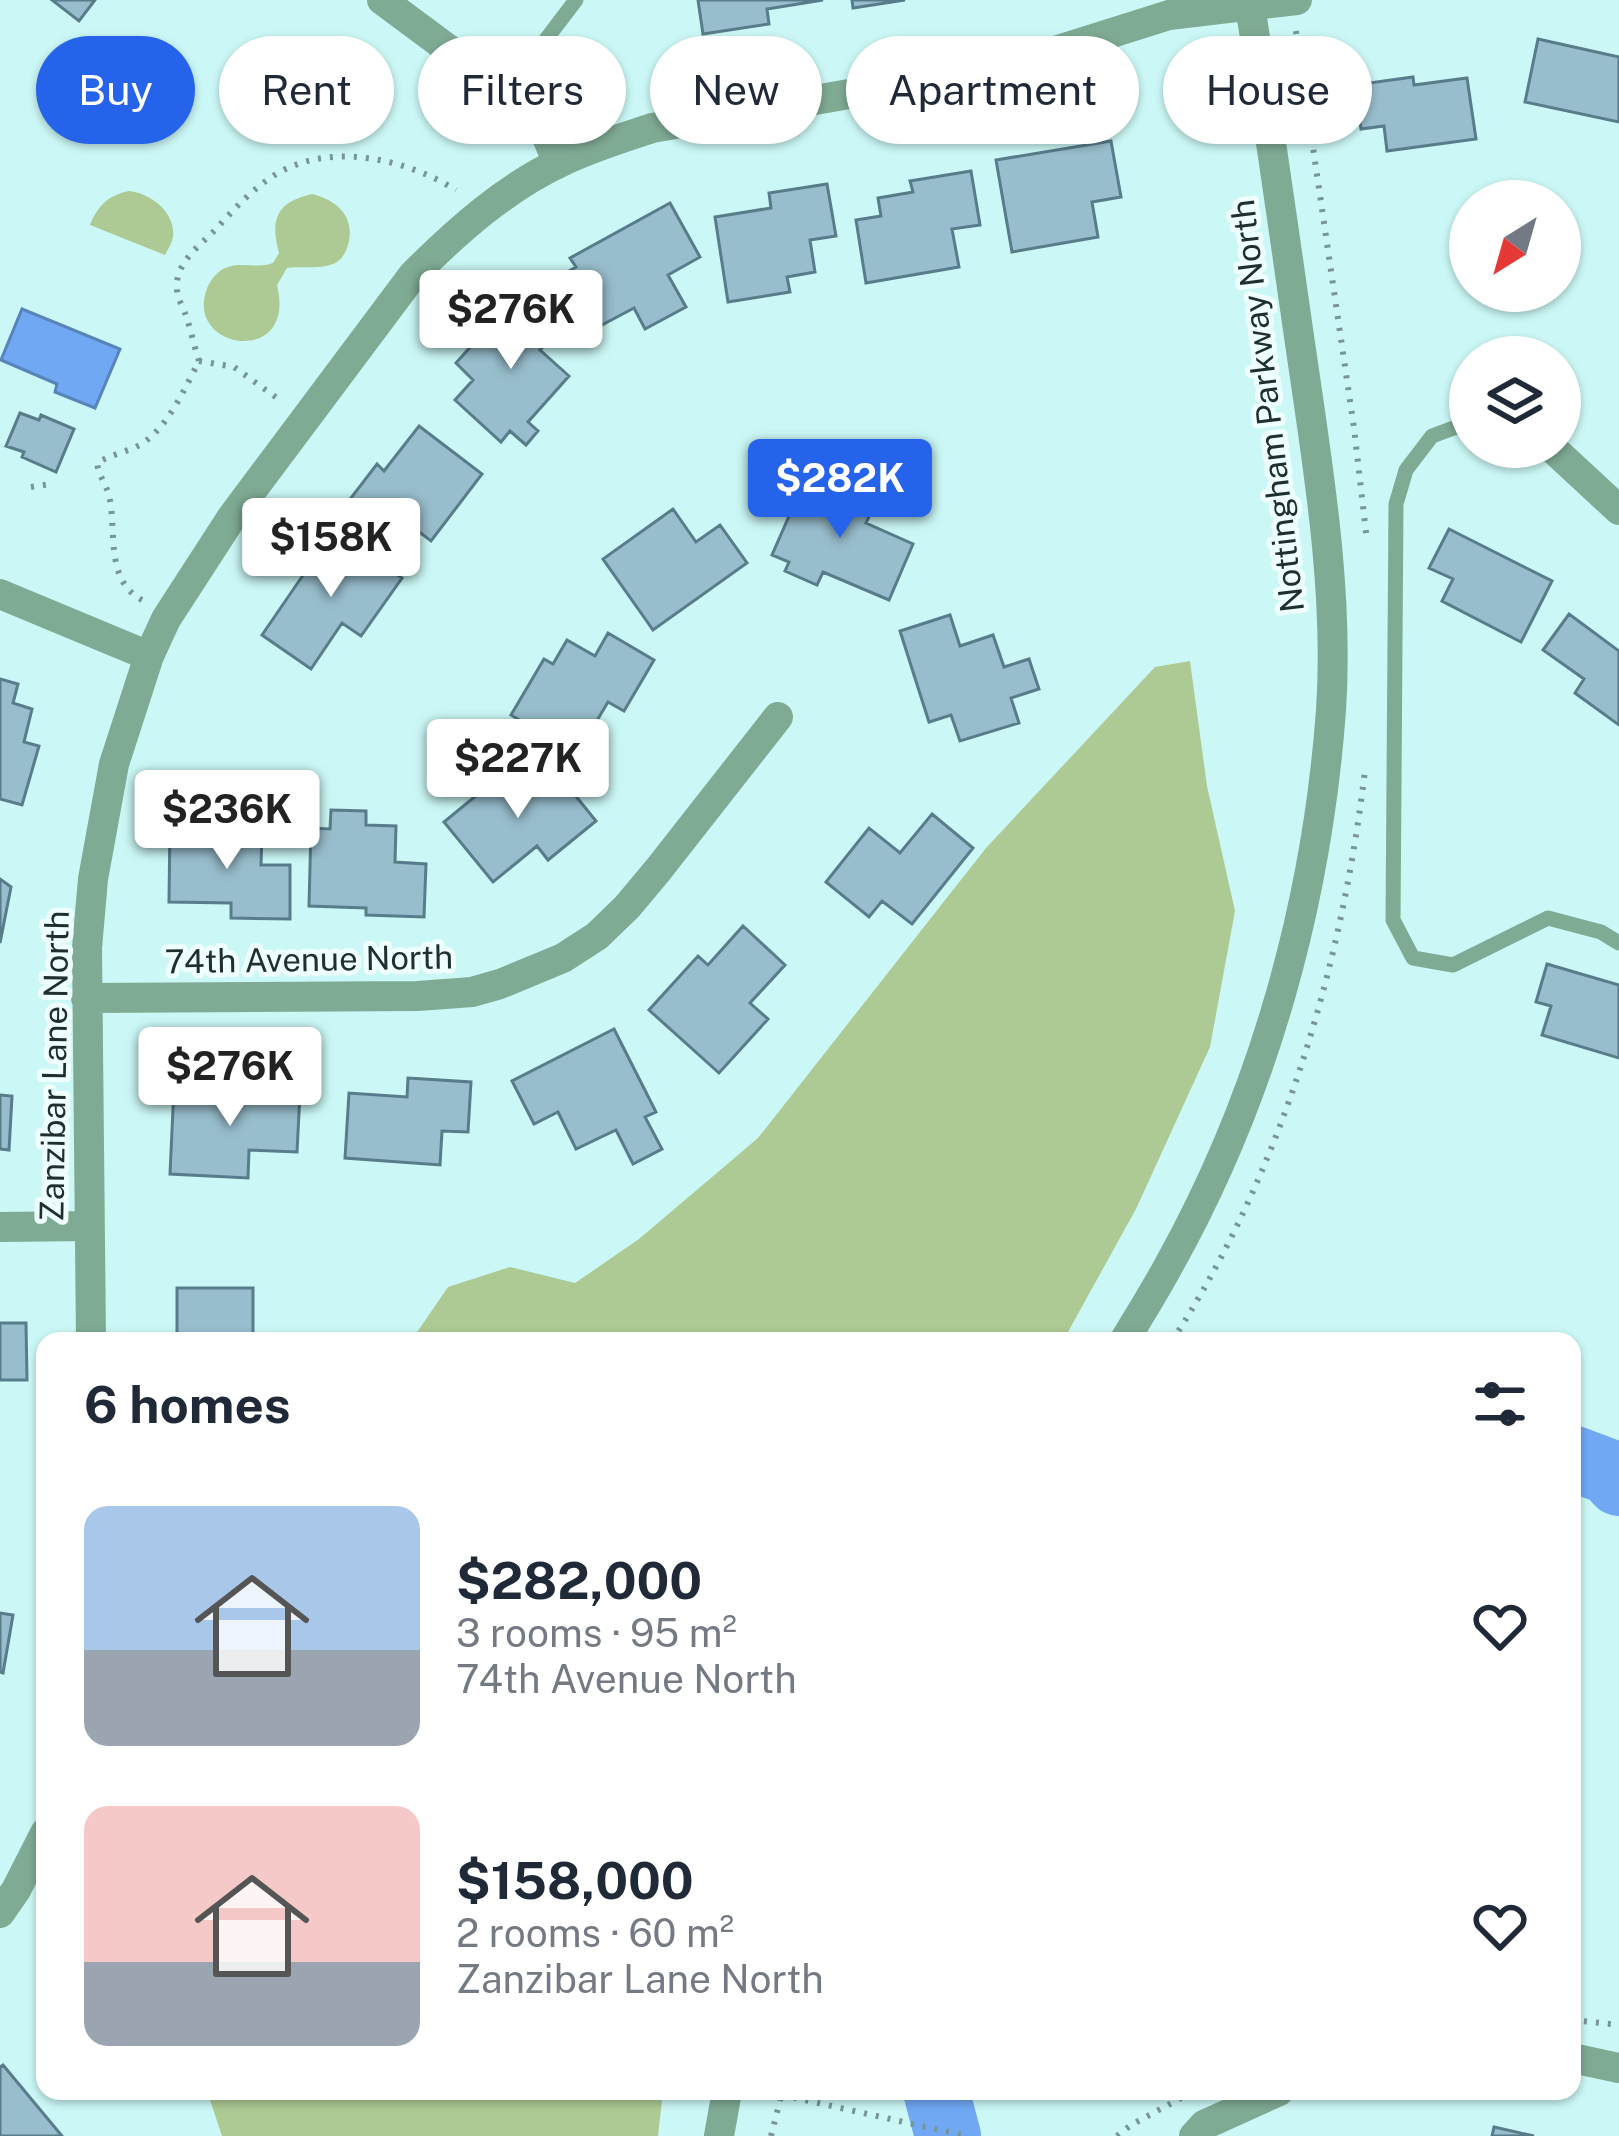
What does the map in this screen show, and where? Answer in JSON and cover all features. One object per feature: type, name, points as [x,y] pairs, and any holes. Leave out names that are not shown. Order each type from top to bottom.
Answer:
[{"type":"street","points":[[382,0],[431,36]]},
{"type":"street","name":"Zanzibar Lane North","points":[[91,1332],[86,998],[93,879],[114,764],[166,619],[232,518],[413,275],[493,204],[558,163],[652,128],[1001,68],[1169,15],[1297,0]]},
{"type":"street","name":"Nottingham Parkway North","points":[[1129,1332],[1172,1261],[1216,1170],[1273,1022],[1317,833],[1331,707],[1330,572],[1250,2]]},
{"type":"street","points":[[549,144],[558,163]]},
{"type":"street","points":[[1574,468],[1619,510]]},
{"type":"street","points":[[0,594],[149,656]]},
{"type":"street","name":"74th Avenue North","points":[[86,998],[418,996],[472,992],[527,974],[597,936],[627,907],[778,717]]},
{"type":"street","points":[[0,1227],[88,1226]]},
{"type":"street","points":[[0,1913],[36,1851]]},
{"type":"street","points":[[1581,2060],[1619,2068]]},
{"type":"street","points":[[719,2136],[726,2100]]},
{"type":"street","points":[[1194,2136],[1204,2125],[1259,2100]]},
{"type":"lane","points":[[549,36],[576,0]]},
{"type":"lane","points":[[1449,430],[1432,436],[1406,470],[1396,504],[1393,920],[1413,958],[1453,964],[1548,918],[1601,932],[1619,943]]},
{"type":"path","points":[[142,600],[132,594],[118,572],[111,503],[97,463],[128,451],[158,430],[199,361],[176,291],[180,269],[192,253],[277,173],[313,159],[367,158],[417,169],[456,190]]},
{"type":"path","points":[[199,361],[234,368],[277,398]]},
{"type":"path","points":[[31,487],[51,484]]},
{"type":"path","points":[[1581,2021],[1619,2025]]},
{"type":"path","points":[[771,2136],[780,2100]]},
{"type":"path","points":[[808,2100],[967,2136]]},
{"type":"path","points":[[1117,2136],[1177,2100]]},
{"type":"green space","points":[[129,191],[153,200],[166,212],[173,237],[165,255],[90,225],[105,202]]},
{"type":"green space","points":[[312,194],[336,205],[347,218],[350,235],[344,254],[326,266],[287,268],[277,285],[279,311],[272,328],[259,338],[227,338],[205,314],[210,282],[226,267],[273,263],[279,253],[275,231],[279,214],[290,202]]},
{"type":"green space","points":[[1190,661],[1207,786],[1235,911],[1210,1047],[1136,1209],[1068,1332],[417,1332],[448,1287],[510,1267],[575,1283],[639,1239],[758,1138],[986,848],[1155,667]]},
{"type":"green space","points":[[210,2100],[662,2100],[658,2136],[222,2136]]},
{"type":"water","points":[[22,309],[120,349],[95,408],[55,392],[57,384],[1,360]]},
{"type":"building","points":[[52,0],[95,0],[79,21]]},
{"type":"building","points":[[698,0],[823,0],[767,9],[769,24],[703,34]]},
{"type":"building","points":[[852,0],[905,0],[853,8]]},
{"type":"building","points":[[1538,39],[1619,57],[1619,122],[1525,102]]},
{"type":"building","points":[[1413,77],[1414,85],[1467,78],[1476,139],[1387,151],[1384,126],[1372,128],[1372,83]]},
{"type":"building","points":[[1112,144],[1121,197],[1092,202],[1098,237],[1012,252],[996,160]]},
{"type":"building","points":[[971,171],[980,225],[952,229],[959,267],[866,283],[856,220],[881,216],[878,198],[913,192],[910,181]]},
{"type":"building","points":[[827,184],[836,236],[810,240],[815,272],[787,277],[790,292],[728,302],[715,217],[771,208],[769,193]]},
{"type":"building","points":[[670,203],[700,257],[668,275],[686,307],[645,329],[634,308],[583,335],[553,280],[576,267],[570,258]]},
{"type":"building","points":[[519,293],[560,329],[540,350],[569,376],[528,422],[538,431],[526,445],[510,431],[501,442],[455,400],[473,380],[456,363]]},
{"type":"building","points":[[20,413],[39,420],[41,415],[74,429],[56,472],[6,446]]},
{"type":"building","points":[[419,426],[482,474],[431,541],[401,518],[382,543],[341,511],[377,464],[384,471]]},
{"type":"building","points":[[807,475],[875,504],[866,523],[913,544],[889,600],[823,572],[817,585],[785,571],[789,562],[772,555]]},
{"type":"building","points":[[673,509],[696,542],[720,525],[747,563],[653,630],[603,559]]},
{"type":"building","points":[[1449,529],[1552,581],[1521,642],[1442,601],[1453,579],[1429,568]]},
{"type":"building","points":[[334,530],[402,578],[361,636],[342,623],[311,669],[262,635]]},
{"type":"building","points":[[1569,614],[1619,651],[1619,725],[1575,693],[1584,679],[1543,650]]},
{"type":"building","points":[[950,615],[960,646],[993,635],[1004,667],[1029,659],[1039,689],[1011,698],[1019,723],[960,741],[951,715],[929,722],[900,631]]},
{"type":"building","points":[[608,633],[654,660],[624,711],[608,702],[577,754],[511,715],[544,659],[553,664],[567,640],[595,656]]},
{"type":"building","points":[[0,679],[18,684],[13,703],[32,709],[24,742],[39,746],[22,805],[0,799]]},
{"type":"building","points":[[517,762],[543,795],[562,779],[596,821],[548,860],[537,846],[493,882],[444,822]]},
{"type":"building","points":[[331,810],[366,811],[366,825],[396,826],[395,862],[426,864],[424,917],[309,906],[311,828],[330,829]]},
{"type":"building","points":[[932,814],[973,848],[912,924],[882,901],[869,917],[826,882],[869,828],[900,853]]},
{"type":"building","points":[[170,824],[234,825],[234,833],[262,834],[261,865],[290,865],[290,919],[231,918],[231,903],[169,902]]},
{"type":"building","points":[[0,879],[11,887],[0,943]]},
{"type":"building","points":[[743,926],[785,965],[750,1003],[768,1019],[719,1073],[649,1010],[698,956],[708,965]]},
{"type":"building","points":[[1547,964],[1619,985],[1619,1058],[1542,1035],[1551,1006],[1536,1002]]},
{"type":"building","points":[[614,1029],[656,1112],[645,1117],[662,1149],[633,1164],[616,1130],[576,1149],[558,1112],[534,1124],[512,1081]]},
{"type":"building","points":[[408,1078],[471,1082],[468,1132],[442,1131],[440,1165],[345,1158],[349,1093],[407,1097]]},
{"type":"building","points":[[174,1087],[300,1093],[297,1152],[249,1150],[248,1178],[170,1174]]},
{"type":"building","points":[[0,1095],[12,1096],[9,1150],[0,1149]]},
{"type":"building","points":[[177,1288],[253,1288],[253,1332],[177,1332]]},
{"type":"building","points":[[0,1323],[26,1323],[27,1380],[0,1380]]},
{"type":"building","points":[[0,1613],[13,1615],[3,1673],[0,1672]]},
{"type":"building","points":[[3,2065],[62,2136],[0,2136]]},
{"type":"building","points":[[1494,2127],[1534,2136],[1492,2136]]},
{"type":"waterway","points":[[1581,1461],[1609,1472],[1619,1483]]},
{"type":"waterway","points":[[938,2100],[948,2136]]}]
